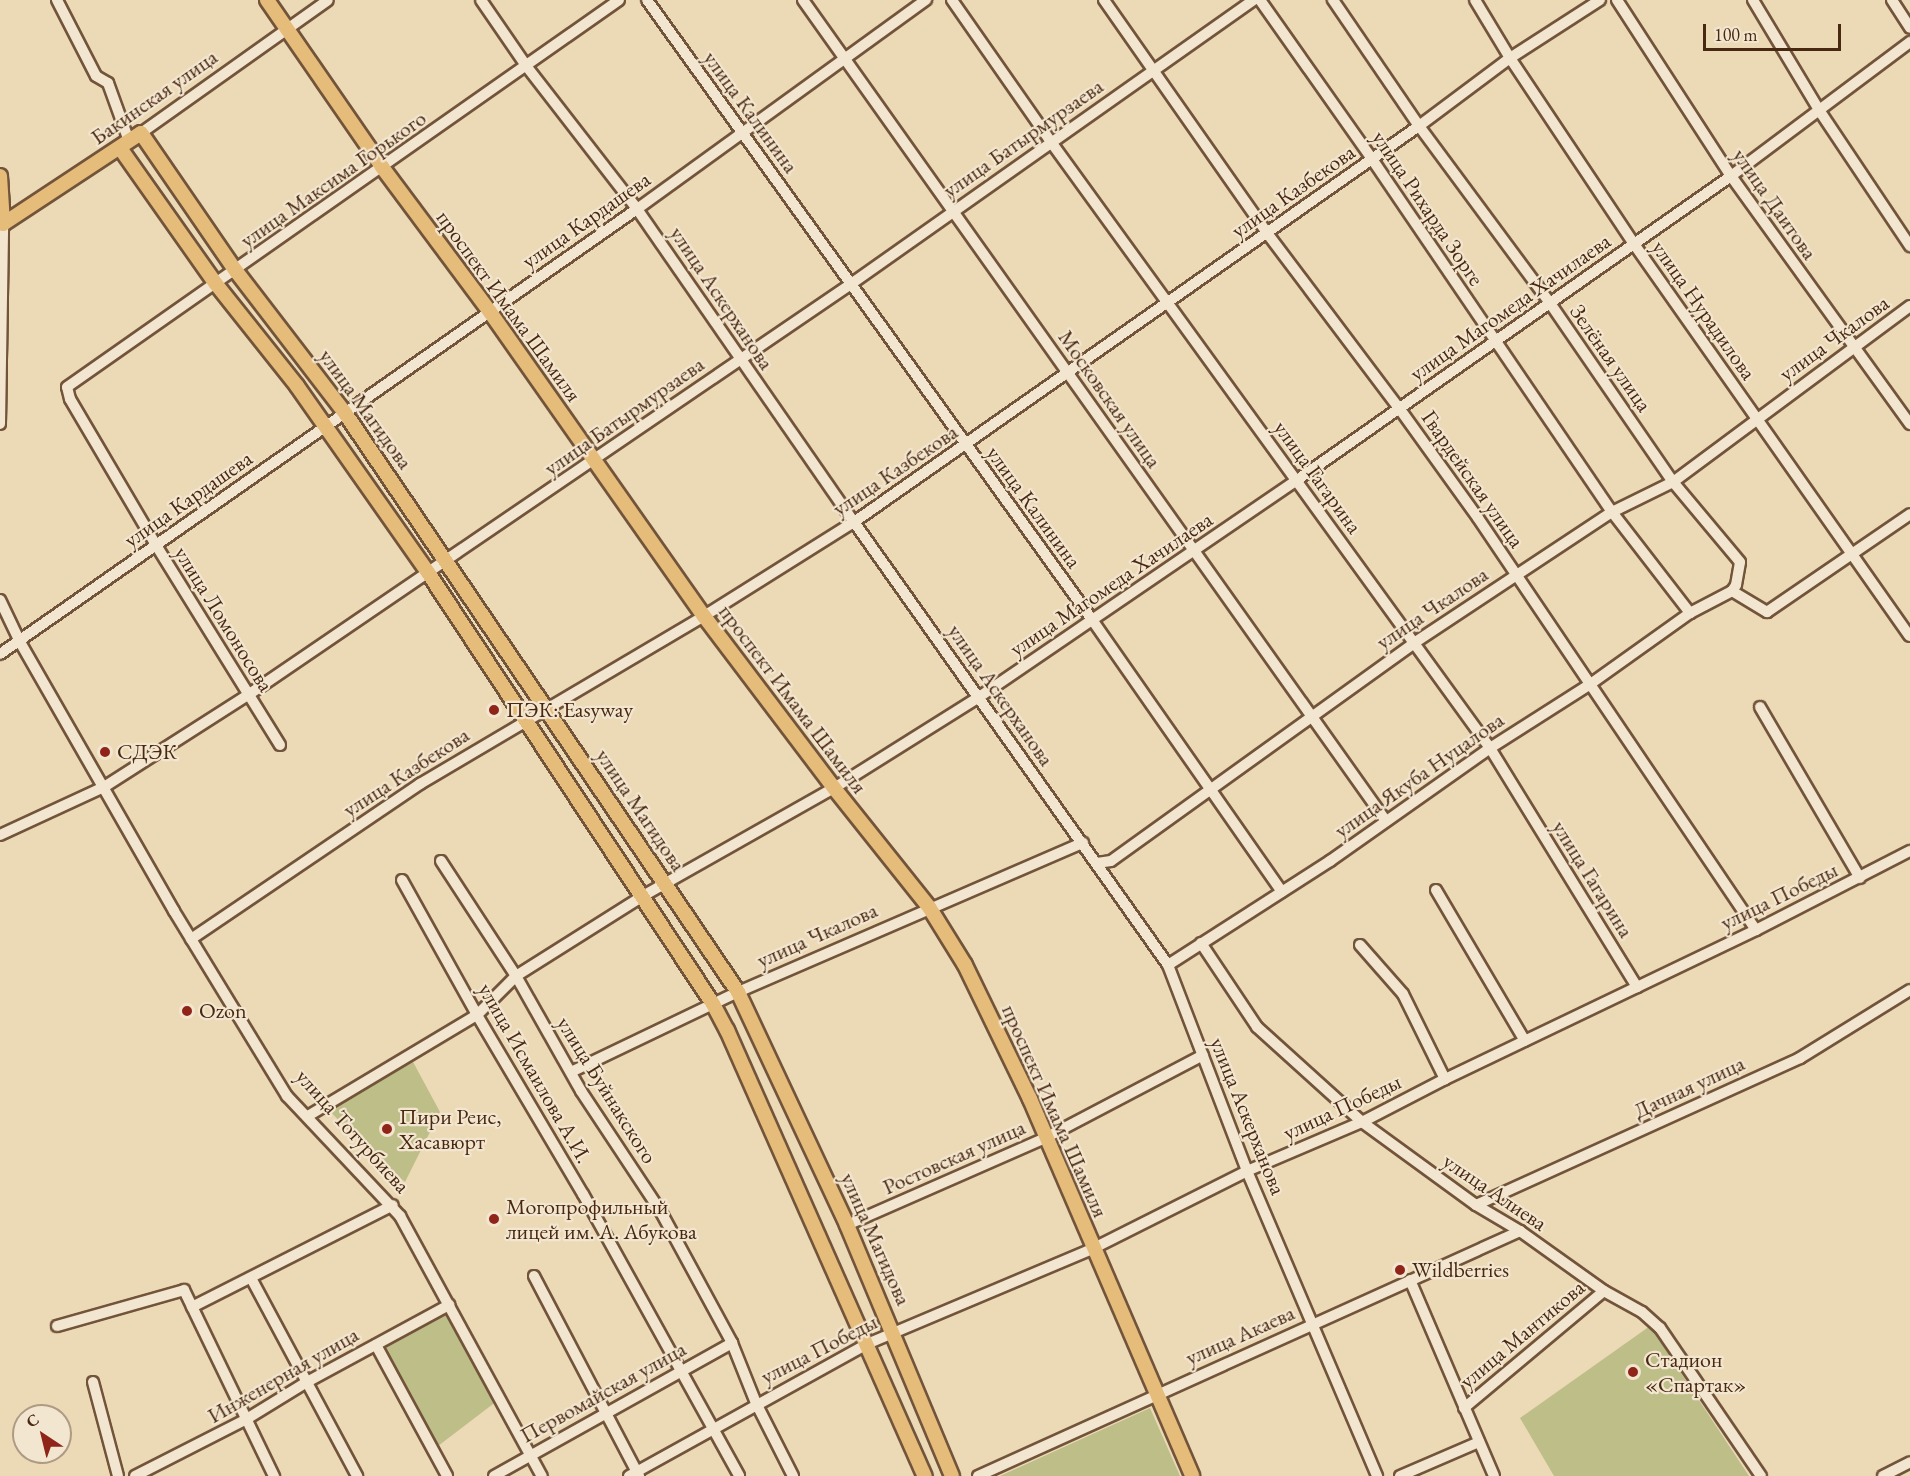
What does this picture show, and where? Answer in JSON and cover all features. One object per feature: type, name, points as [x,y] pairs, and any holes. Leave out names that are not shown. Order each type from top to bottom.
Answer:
[{"type":"main road","name":"проспект Имама Шамиля","points":[[267,0],[382,167],[490,312],[704,616],[928,908],[964,965],[1047,1137],[1192,1476]]},
{"type":"main road","name":"Бакинская улица","points":[[2,218],[130,141]]},
{"type":"main road","name":"улица Магидова","points":[[130,141],[236,271],[345,413],[738,992],[847,1225],[894,1332],[952,1476]]},
{"type":"main road","name":"улица Магидова","points":[[130,141],[216,284],[326,427],[429,574],[713,1004],[727,1029],[925,1476]]},
{"type":"main road","points":[[0,176],[2,218]]},
{"type":"street","name":"улица Магидова","points":[[57,0],[96,76],[108,83],[130,141]]},
{"type":"street","name":"Бакинская улица","points":[[130,141],[328,0]]},
{"type":"street","name":"улица Аскерханова","points":[[481,0],[527,67],[637,209],[854,522],[1168,965],[1247,1171],[1377,1476]]},
{"type":"street","name":"улица Максима Горького","points":[[67,387],[527,67],[619,0]]},
{"type":"street","name":"улица Калинина","points":[[647,0],[1093,621],[1282,892]]},
{"type":"street","name":"Московская улица","points":[[803,0],[1386,821]]},
{"type":"street","name":"улица Кардашева","points":[[0,654],[637,209],[926,0]]},
{"type":"street","name":"улица Гагарина","points":[[952,0],[1051,142],[1490,747],[1637,987]]},
{"type":"street","name":"Гвардейская улица","points":[[1104,0],[1151,71],[1267,233],[1399,408],[1756,930]]},
{"type":"street","name":"улица Батырмурзаева","points":[[0,835],[104,787],[248,695],[429,574],[851,284],[1254,0]]},
{"type":"street","name":"улица Рихарда Зорге","points":[[1260,0],[1372,159],[1612,512],[1690,613]]},
{"type":"street","name":"Зелёная улица","points":[[1333,0],[1419,126],[1550,303],[1673,482],[1740,562],[1737,585],[1732,591]]},
{"type":"street","name":"улица Нурадилова","points":[[1475,0],[1510,58],[1634,244],[1910,636]]},
{"type":"street","name":"улица Казбекова","points":[[191,939],[420,784],[546,707],[704,616],[854,522],[967,445],[1419,126],[1510,58],[1600,0]]},
{"type":"street","name":"улица Даитова","points":[[1617,0],[1731,176],[1910,424]]},
{"type":"street","points":[[1753,0],[1819,110],[1910,246]]},
{"type":"street","points":[[1892,0],[1910,28]]},
{"type":"street","name":"улица Магомеда Хачилаева","points":[[308,1116],[477,1015],[516,976],[643,896],[834,788],[979,698],[1297,480],[1731,176],[1910,42]]},
{"type":"street","points":[[0,424],[2,218]]},
{"type":"street","name":"улица Чкалова","points":[[1097,863],[1111,861],[1414,643],[1612,512],[1673,482],[1910,306]]},
{"type":"street","name":"улица Ломоносова","points":[[67,387],[70,399],[156,545],[280,745]]},
{"type":"street","points":[[1732,591],[1767,612],[1910,514]]},
{"type":"street","name":"улица Якуба Нуцалова","points":[[1168,965],[1282,892],[1490,747],[1589,684],[1690,613],[1732,591]]},
{"type":"street","name":"улица Тотурбиева","points":[[0,600],[20,642],[191,939],[287,1096],[393,1205],[542,1476]]},
{"type":"street","points":[[1760,707],[1860,878]]},
{"type":"street","name":"улица Чкалова","points":[[571,1072],[738,992],[1083,843]]},
{"type":"street","name":"улица Победы","points":[[635,1474],[756,1403],[867,1344],[1094,1248],[1247,1171],[1362,1122],[1445,1079],[1756,930],[1910,850]]},
{"type":"street","name":"улица Буйнакского","points":[[441,861],[516,976],[571,1072],[661,1212],[732,1343],[756,1403],[793,1476]]},
{"type":"street","name":"улица Исмаилова А.И.","points":[[402,880],[477,1015],[583,1194],[739,1476]]},
{"type":"street","points":[[1436,890],[1525,1041]]},
{"type":"street","name":"улица Алиева","points":[[1201,943],[1257,1027],[1362,1122],[1476,1205],[1520,1232],[1604,1291],[1642,1312],[1660,1328],[1761,1476]]},
{"type":"street","points":[[1360,945],[1403,994],[1445,1079]]},
{"type":"street","name":"Дачная улица","points":[[1476,1205],[1800,1058],[1910,990]]},
{"type":"street","name":"Ростовская улица","points":[[847,1225],[1047,1137],[1203,1055]]},
{"type":"street","points":[[192,1307],[393,1205]]},
{"type":"street","name":"улица Акаева","points":[[978,1476],[1520,1232]]},
{"type":"street","points":[[534,1276],[607,1413],[635,1474]]},
{"type":"street","points":[[251,1278],[357,1476]]},
{"type":"street","points":[[1410,1280],[1494,1476]]},
{"type":"street","points":[[57,1326],[184,1290],[274,1476]]},
{"type":"street","name":"улица Мантикова","points":[[1464,1408],[1604,1291]]},
{"type":"street","name":"Инженерная улица","points":[[135,1476],[245,1420],[307,1382],[449,1305]]},
{"type":"street","name":"Первомайская улица","points":[[494,1476],[732,1343]]},
{"type":"street","points":[[376,1345],[447,1476]]},
{"type":"street","points":[[93,1382],[118,1476]]},
{"type":"street","points":[[1400,1476],[1479,1442]]},
{"type":"street","points":[[1882,1476],[1910,1462]]},
{"type":"green space","points":[[412,1060],[440,1112],[405,1182],[365,1148],[328,1109]]},
{"type":"green space","points":[[447,1311],[497,1401],[438,1446],[381,1346]]},
{"type":"green space","name":"Стадион «Спартак»","points":[[1650,1326],[1749,1476],[1554,1476],[1520,1418]]},
{"type":"green space","points":[[1150,1408],[1180,1476],[1000,1476]]},
{"type":"place","name":"ПЭК: Easyway","points":[[494,710]]},
{"type":"place","name":"СДЭК","points":[[105,752]]},
{"type":"place","name":"Ozon","points":[[187,1011]]},
{"type":"place","name":"Пири Реис, Хасавюрт","points":[[387,1129]]},
{"type":"place","name":"Могопрофильный лицей им. А. Абукова","points":[[494,1219]]},
{"type":"place","name":"Wildberries","points":[[1400,1270]]},
{"type":"place","name":"Стадион «Спартак»","points":[[1633,1372]]}]
